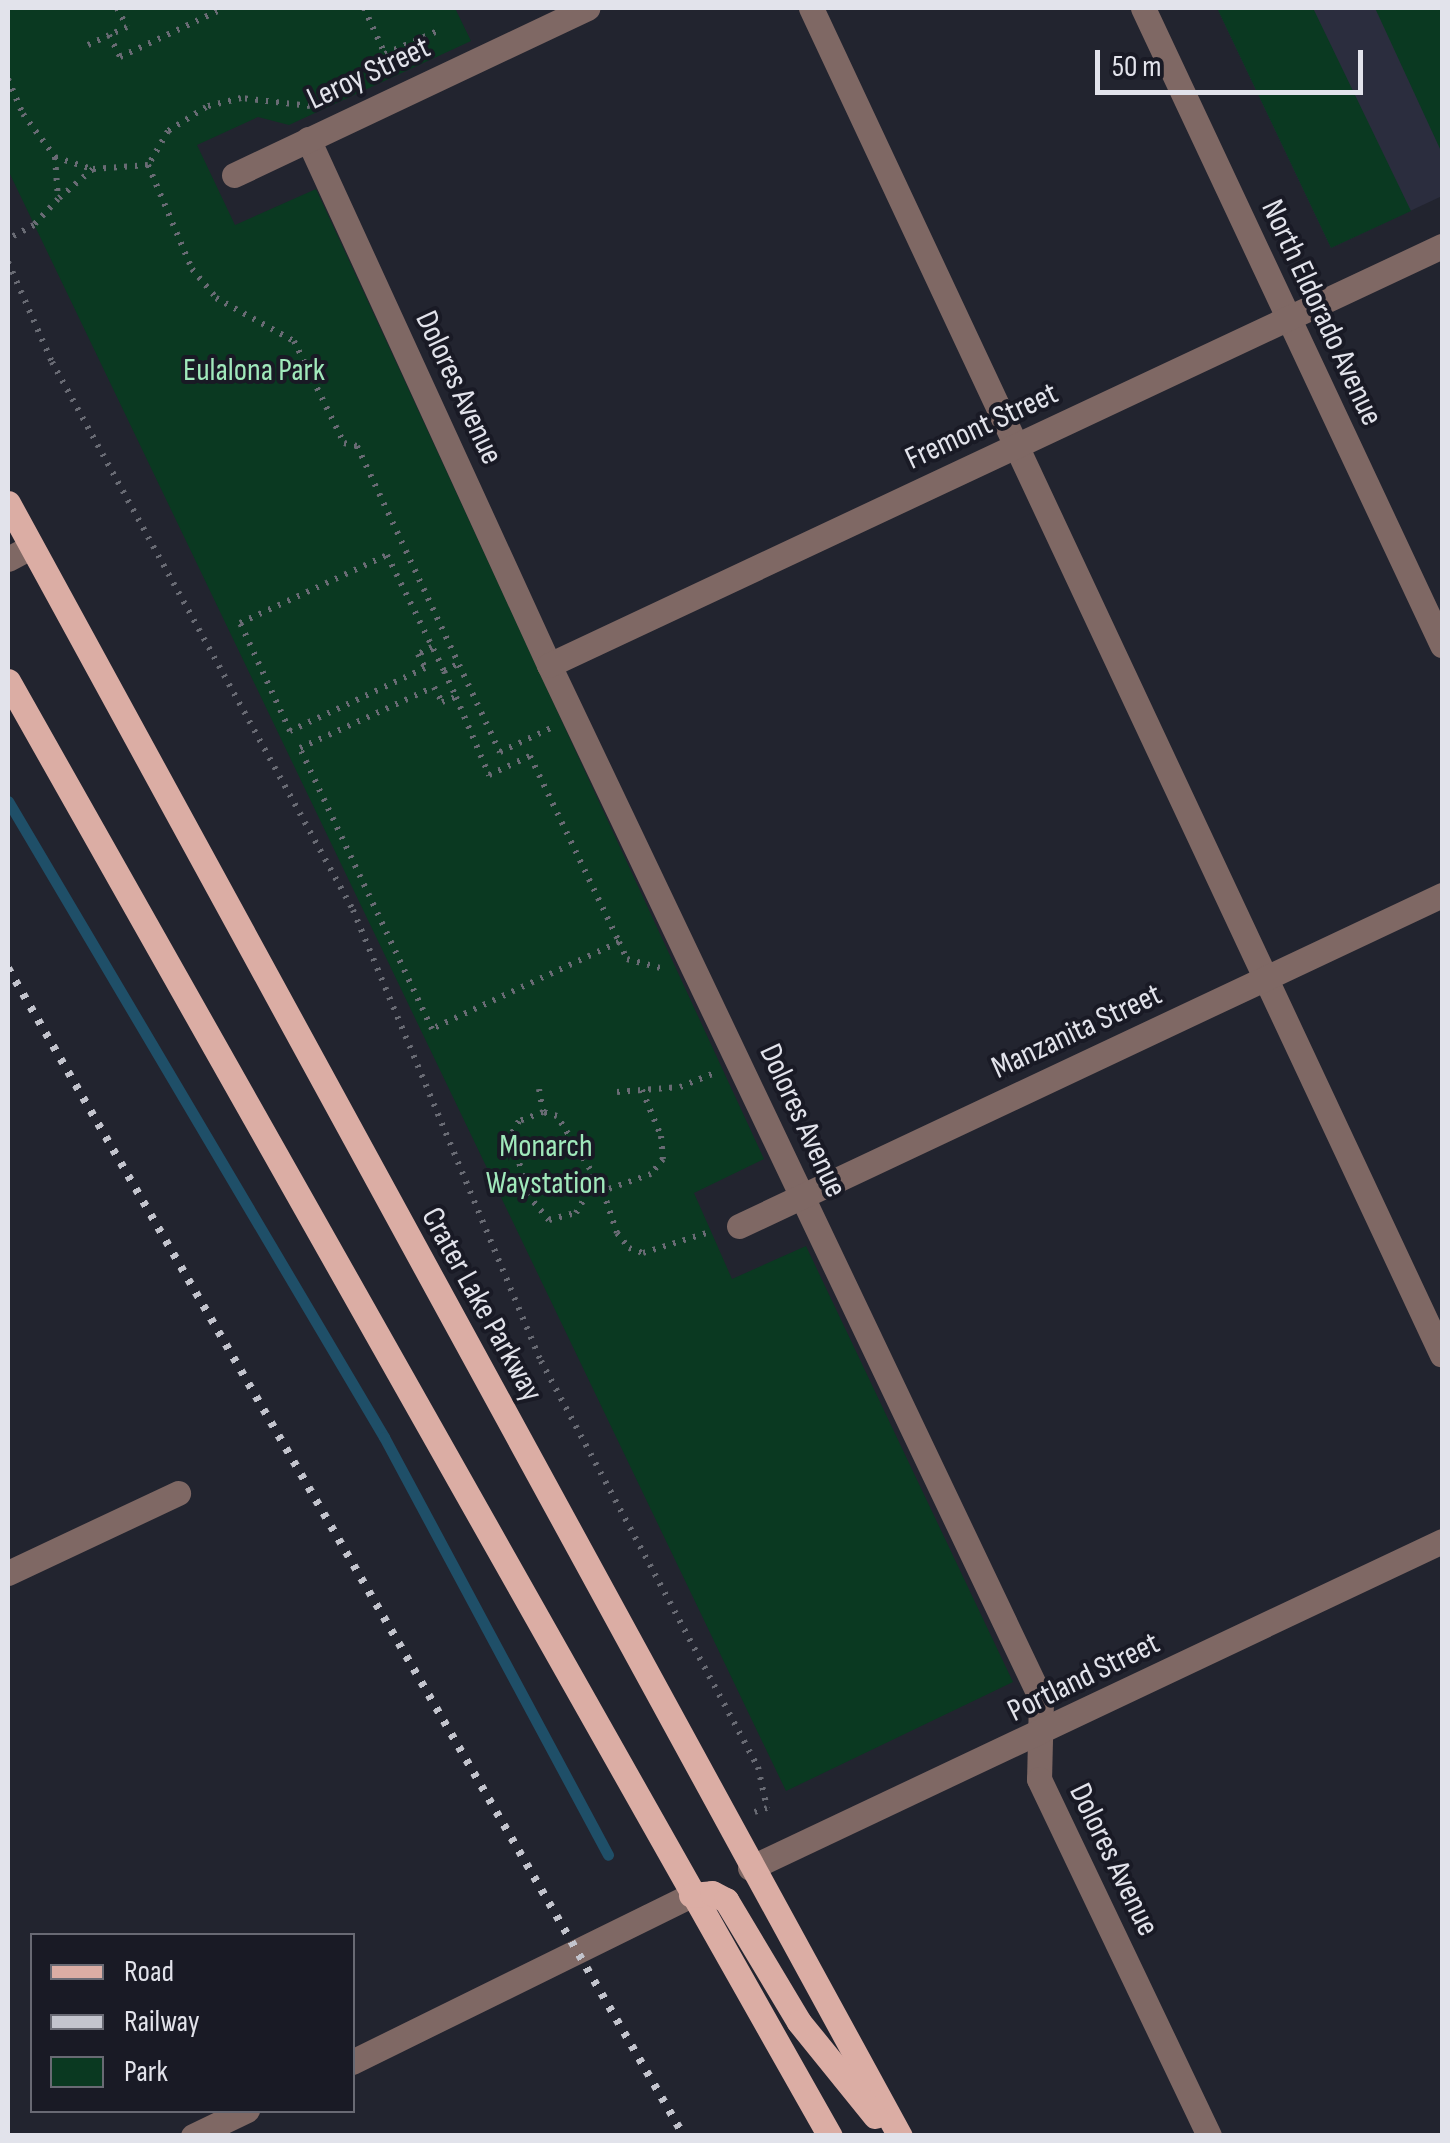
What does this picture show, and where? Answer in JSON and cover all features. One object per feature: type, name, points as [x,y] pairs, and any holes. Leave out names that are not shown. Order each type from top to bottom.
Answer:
[{"type":"main road","name":"Crater Lake Parkway","points":[[8,504],[750,1868],[900,2136]]},
{"type":"main road","points":[[8,680],[691,1896],[830,2136]]},
{"type":"main road","points":[[691,1896],[712,1893],[738,1914],[800,2022],[890,2136]]},
{"type":"street","name":"Leroy Street","points":[[234,174],[587,8]]},
{"type":"street","points":[[811,8],[1269,977],[1442,1355]]},
{"type":"street","name":"North Eldorado Avenue","points":[[1144,8],[1287,321],[1442,645]]},
{"type":"street","name":"Dolores Avenue","points":[[308,139],[549,665],[1042,1699],[1038,1780],[1208,2136]]},
{"type":"street","name":"Fremont Street","points":[[549,665],[1442,246]]},
{"type":"street","points":[[8,559],[31,547]]},
{"type":"street","name":"Manzanita Street","points":[[739,1226],[1442,895]]},
{"type":"street","points":[[8,1572],[178,1493]]},
{"type":"street","name":"Portland Street","points":[[750,1868],[1040,1736],[1442,1542]]},
{"type":"street","points":[[355,2061],[691,1896]]},
{"type":"street","points":[[192,2136],[241,2113]]},
{"type":"path","points":[[88,45],[127,27],[118,8]]},
{"type":"path","points":[[109,35],[120,57],[224,8]]},
{"type":"path","points":[[364,8],[386,54]]},
{"type":"path","points":[[356,86],[386,54],[438,31]]},
{"type":"path","points":[[8,79],[23,114],[55,157],[58,199]]},
{"type":"path","points":[[148,165],[168,130],[206,107],[241,98],[312,106],[326,100]]},
{"type":"path","points":[[55,157],[93,170],[148,165]]},
{"type":"path","points":[[148,165],[192,269],[216,298],[294,341],[344,443],[357,446],[500,752],[574,718]]},
{"type":"path","points":[[8,240],[34,225],[93,170]]},
{"type":"path","points":[[8,262],[52,362],[353,910],[512,1299],[758,1768],[767,1808]]},
{"type":"path","points":[[432,647],[418,654],[425,668],[290,731],[240,623],[388,554],[456,697],[489,775],[530,756],[619,942],[432,1029],[300,748],[434,686],[442,702],[456,697]]},
{"type":"path","points":[[444,671],[460,663]]},
{"type":"path","points":[[617,1092],[680,1087],[738,1062]]},
{"type":"path","points":[[539,1089],[542,1112]]},
{"type":"path","points":[[590,1187],[603,1191],[650,1174],[663,1159],[662,1136],[642,1090]]},
{"type":"path","points":[[542,1112],[557,1116],[590,1169],[590,1187],[566,1220],[549,1220],[527,1194],[512,1133],[519,1121],[542,1112]]},
{"type":"path","points":[[603,1191],[617,1233],[628,1248],[643,1253],[739,1226]]},
{"type":"shaded area","points":[[1217,8],[1442,8],[1442,196],[1331,248]]},
{"type":"green space","name":"Eulalona Park","points":[[8,8],[455,8],[471,41],[289,125],[258,117],[197,145],[235,225],[316,189],[764,1159],[694,1193],[732,1279],[806,1246],[1013,1682],[786,1791],[8,170]]},
{"type":"green space","points":[[1217,8],[1313,8],[1411,211],[1331,248]]},
{"type":"green space","points":[[1375,8],[1442,8],[1442,152],[1441,151]]},
{"type":"waterway","points":[[8,801],[384,1437],[608,1855]]},
{"type":"railway","points":[[8,968],[684,2136]]},
{"type":"park label","name":"Monarch Waystation","points":[[546,1166]]}]
